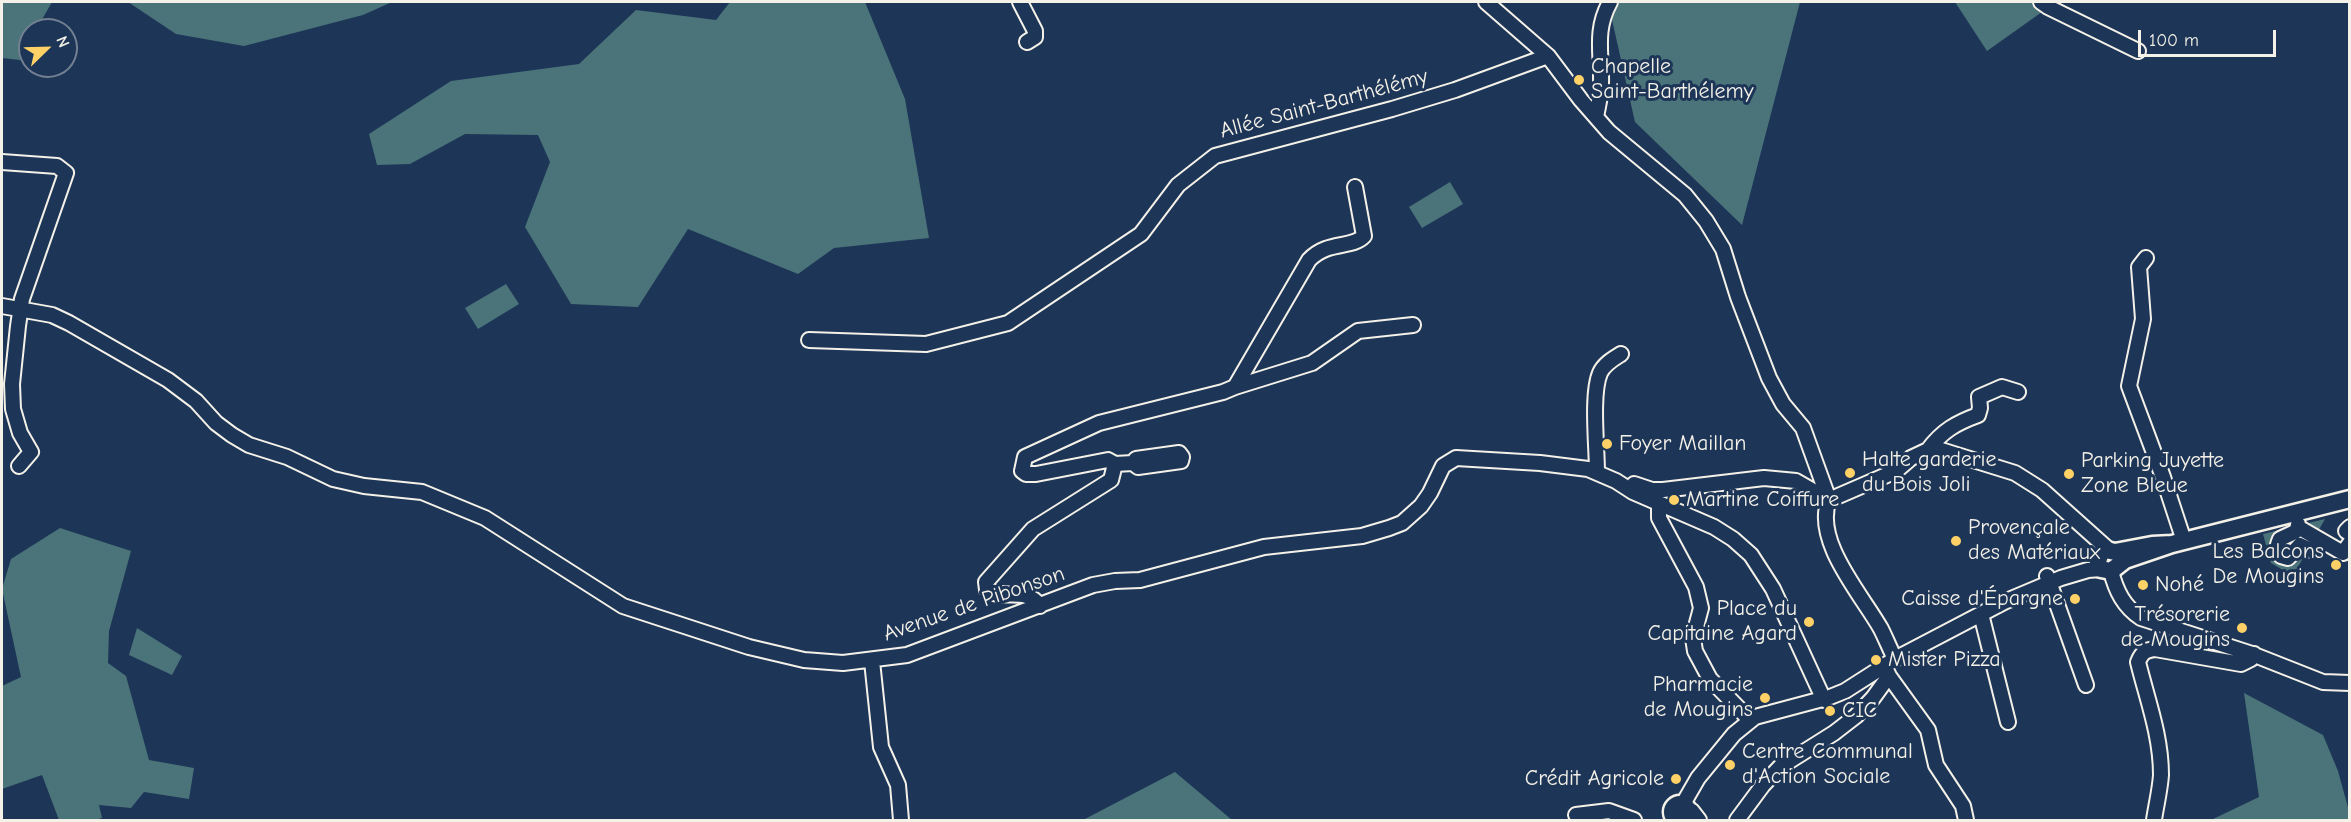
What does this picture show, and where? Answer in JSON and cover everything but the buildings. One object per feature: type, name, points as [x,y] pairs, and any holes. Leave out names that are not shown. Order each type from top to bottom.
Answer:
[{"type":"main road","points":[[2107,560],[2349,499]]},
{"type":"street","points":[[1020,2],[1035,31],[1035,37],[1027,42]]},
{"type":"street","points":[[1486,2],[1548,56],[1609,132],[1685,195],[1706,220],[1723,249],[1738,297],[1769,378],[1783,404],[1803,428],[1829,500],[1825,511],[1826,524],[1841,568],[1881,628],[1889,667],[1928,730],[1936,765],[1963,806],[1966,820]]},
{"type":"street","points":[[1596,117],[1601,85],[1598,46],[1610,2]]},
{"type":"street","points":[[2047,3],[2138,51]]},
{"type":"street","name":"Allée Saint-Barthélémy","points":[[809,340],[927,344],[1008,323],[1141,234],[1178,185],[1215,156],[1392,110],[1548,56]]},
{"type":"street","points":[[2,162],[57,166],[66,173],[20,309],[12,384],[13,410],[20,433],[31,452],[19,466]]},
{"type":"street","points":[[1235,387],[1309,260],[1317,252],[1327,247],[1359,241],[1364,236],[1355,187]]},
{"type":"street","points":[[2146,258],[2139,267],[2143,319],[2128,386],[2144,426],[2178,542]]},
{"type":"street","name":"Avenue de Pibonson","points":[[2,306],[52,315],[139,363],[196,401],[216,423],[249,445],[286,457],[333,479],[364,486],[422,492],[485,518],[623,606],[771,653],[804,660],[833,662],[872,661],[907,655],[1093,585],[1140,580],[1264,548],[1362,536],[1401,523],[1421,506],[1443,466],[1456,458],[1540,463],[1588,469],[1659,504],[1714,527],[1733,539],[1751,555],[1773,589],[1824,700]]},
{"type":"street","points":[[1133,463],[1115,464],[1108,460],[1036,474],[1026,474],[1022,471],[1025,457],[1099,423],[1223,392],[1312,363],[1358,331],[1413,325]]},
{"type":"street","points":[[1597,472],[1597,399],[1600,372],[1609,361],[1621,354]]},
{"type":"street","points":[[1928,450],[1939,436],[1956,423],[1978,416],[1979,397],[2002,387],[2018,392]]},
{"type":"street","points":[[1829,500],[1896,471],[1911,458],[1928,450],[1941,450],[2015,474],[2043,490],[2091,532],[2107,560],[2123,602],[2130,611],[2141,618],[2254,654],[2324,682],[2349,683]]},
{"type":"street","points":[[1040,606],[1035,598],[1028,595],[993,594],[987,590],[986,582],[1033,529],[1111,480],[1115,464]]},
{"type":"street","points":[[1616,481],[1624,479],[1643,488],[1663,490],[1764,478],[1796,481],[1829,500]]},
{"type":"street","points":[[1659,504],[1659,518],[1696,587],[1701,608],[1693,638],[1695,651],[1710,679],[1750,720]]},
{"type":"street","points":[[2312,550],[2300,545],[2288,558],[2281,556],[2277,546],[2280,539],[2295,532],[2298,526],[2348,546],[2346,531],[2349,526]]},
{"type":"street","points":[[1685,816],[1698,778],[1734,734],[1750,720],[1824,700],[1845,691],[1981,614],[2048,580],[2088,570],[2107,560]]},
{"type":"street","points":[[2048,580],[2086,685]]},
{"type":"street","points":[[1981,614],[2008,722]]},
{"type":"street","points":[[2154,820],[2161,776],[2159,745],[2155,720],[2138,662],[2141,655],[2147,650],[2155,649],[2241,664],[2251,659],[2254,654]]},
{"type":"street","points":[[872,661],[881,747],[898,785],[901,820]]},
{"type":"street","points":[[1737,820],[1780,767],[1834,733],[1856,716],[1873,698],[1889,667]]},
{"type":"street","points":[[1576,815],[1609,811],[1634,820]]},
{"type":"green space","points":[[2,2],[52,2],[43,18],[18,18],[18,60],[2,58]]},
{"type":"green space","points":[[128,2],[392,2],[363,15],[244,46],[176,34]]},
{"type":"green space","points":[[730,2],[865,2],[905,99],[929,238],[834,248],[798,274],[688,229],[638,307],[571,304],[525,227],[550,162],[538,135],[465,134],[410,164],[377,165],[369,134],[451,81],[579,64],[636,10],[716,20]]},
{"type":"green space","points":[[1608,2],[1800,2],[1742,225],[1635,122]]},
{"type":"green space","points":[[1955,2],[2056,2],[1987,51]]},
{"type":"green space","points":[[1450,182],[1463,204],[1422,228],[1409,207]]},
{"type":"green space","points":[[506,284],[519,304],[478,329],[465,308]]},
{"type":"green space","points":[[2325,519],[2293,576],[2271,563],[2263,534]]},
{"type":"green space","points":[[60,528],[131,551],[109,631],[108,663],[126,676],[149,760],[194,768],[189,799],[144,792],[131,808],[99,805],[102,818],[59,820],[42,775],[2,789],[2,686],[21,677],[2,589],[11,559]]},
{"type":"green space","points":[[137,628],[182,656],[172,675],[129,655]]},
{"type":"green space","points":[[2244,693],[2323,735],[2338,771],[2349,811],[2349,820],[2211,820],[2259,797]]},
{"type":"green space","points":[[1175,772],[1232,820],[1083,820]]},
{"type":"place","name":"Chapelle Saint-Barthélemy","points":[[1579,80]]},
{"type":"place","name":"Foyer Maillan","points":[[1607,444]]},
{"type":"place","name":"Halte garderie du Bois Joli","points":[[1850,473]]},
{"type":"place","name":"Parking Juyette Zone Bleue","points":[[2069,474]]},
{"type":"place","name":"Martine Coiffure","points":[[1674,500]]},
{"type":"place","name":"Provençale des Matériaux","points":[[1956,541]]},
{"type":"place","name":"Les Balcons De Mougins","points":[[2336,565]]},
{"type":"place","name":"Nohé","points":[[2143,585]]},
{"type":"place","name":"Caisse d'Épargne","points":[[2075,599]]},
{"type":"place","name":"Place du Capitaine Agard","points":[[1809,622]]},
{"type":"place","name":"Trésorerie de Mougins","points":[[2242,628]]},
{"type":"place","name":"Mister Pizza","points":[[1876,660]]},
{"type":"place","name":"Pharmacie de Mougins","points":[[1765,698]]},
{"type":"place","name":"CIC","points":[[1830,711]]},
{"type":"place","name":"Centre Communal d'Action Sociale","points":[[1730,765]]},
{"type":"place","name":"Crédit Agricole","points":[[1676,779]]}]
